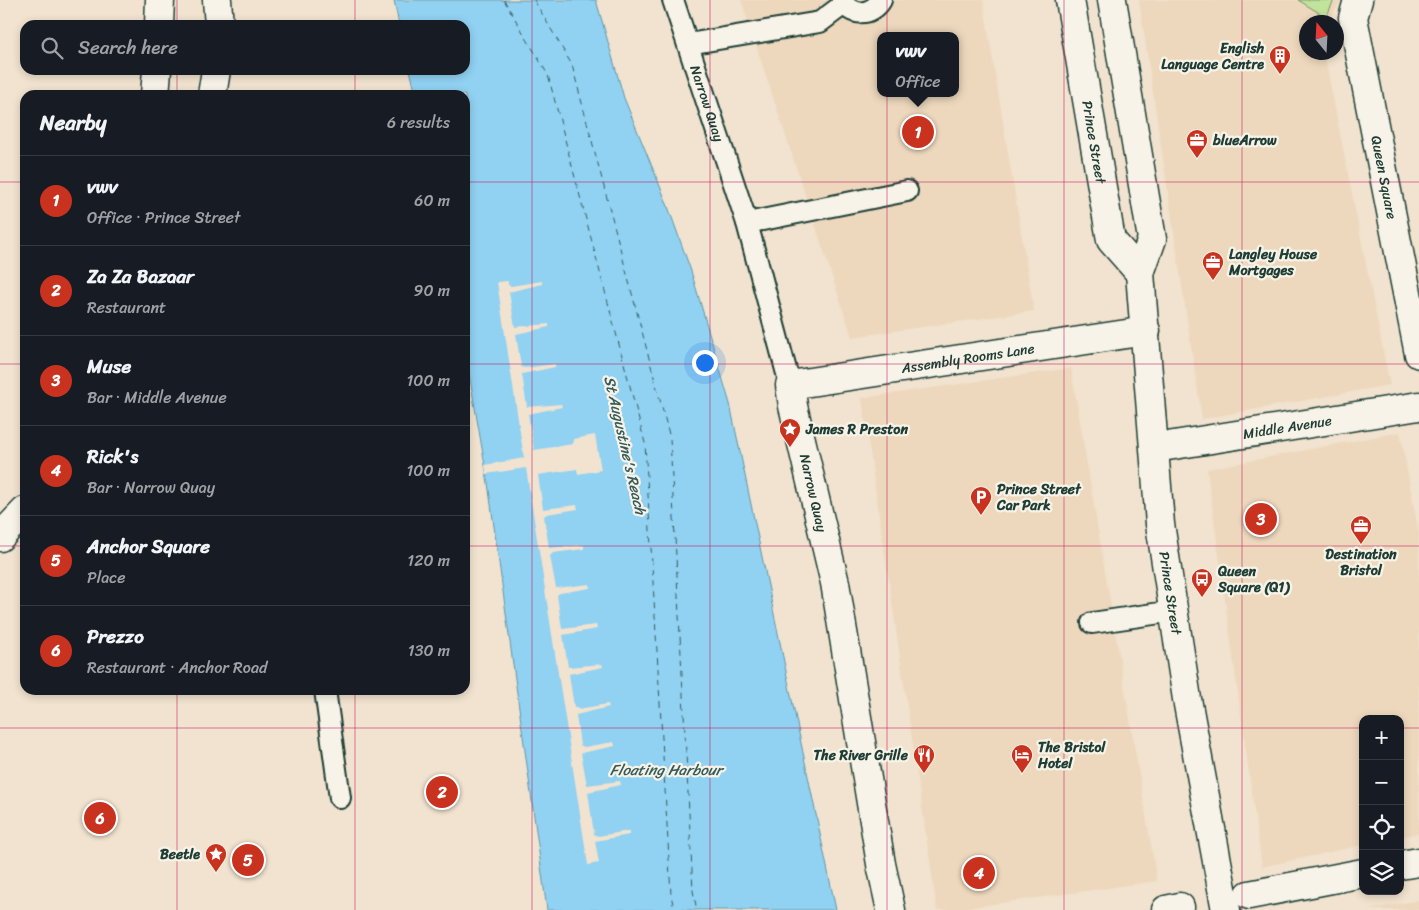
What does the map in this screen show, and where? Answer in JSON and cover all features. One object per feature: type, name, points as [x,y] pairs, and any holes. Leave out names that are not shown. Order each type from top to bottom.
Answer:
[{"type":"street","points":[[159,20],[160,0]]},
{"type":"street","points":[[217,0],[218,20]]},
{"type":"street","name":"Prince Street","points":[[1070,0],[1111,240],[1140,273]]},
{"type":"street","name":"Prince Street","points":[[1112,0],[1152,239],[1140,273],[1160,524],[1226,910]]},
{"type":"street","name":"Queen Square","points":[[1358,0],[1353,18],[1419,354]]},
{"type":"street","points":[[155,90],[157,75]]},
{"type":"street","points":[[213,90],[215,75]]},
{"type":"street","name":"Assembly Rooms Lane","points":[[790,385],[1146,331]]},
{"type":"street","name":"Narrow Quay","points":[[790,385],[793,406],[835,583],[881,864],[891,910]]},
{"type":"street","name":"Middle Avenue","points":[[1155,448],[1419,406]]},
{"type":"street","points":[[0,537],[20,516]]},
{"type":"street","points":[[1404,864],[1419,862]]},
{"type":"street","points":[[1249,895],[1359,874]]},
{"type":"lane","name":"Narrow Quay","points":[[673,0],[747,223],[790,385]]},
{"type":"lane","points":[[688,44],[820,22],[843,2],[853,11],[864,13],[872,10],[881,0]]},
{"type":"lane","points":[[747,223],[907,191]]},
{"type":"lane","points":[[1092,623],[1174,611]]},
{"type":"lane","points":[[326,695],[340,798]]},
{"type":"shaded area","points":[[741,0],[983,0],[1034,311],[852,337]]},
{"type":"shaded area","points":[[1139,0],[1342,0],[1332,15],[1299,15],[1299,60],[1325,60],[1390,385],[1202,419]]},
{"type":"shaded area","points":[[1071,368],[1157,881],[952,910],[937,910],[862,398]]},
{"type":"shaded area","points":[[1400,432],[1419,533],[1419,833],[1404,836],[1404,715],[1359,715],[1359,846],[1262,867],[1207,469]]},
{"type":"shaded area","points":[[1419,900],[1419,910],[1368,910]]},
{"type":"green space","points":[[1298,0],[1334,0],[1327,15],[1323,15]]},
{"type":"water","name":"Floating Harbour","points":[[394,0],[596,0],[624,98],[666,201],[691,271],[730,404],[836,910],[547,910],[488,483],[470,379],[470,90],[415,90],[411,75],[470,75],[470,20],[398,20]]},
{"type":"pier","points":[[508,281],[508,285],[511,286],[542,281],[542,284],[509,292],[515,327],[549,324],[549,327],[516,334],[521,367],[555,364],[555,367],[522,374],[527,407],[561,404],[562,407],[528,414],[534,450],[573,444],[573,439],[595,435],[601,470],[578,474],[577,469],[538,475],[543,509],[577,505],[578,509],[544,516],[549,548],[584,545],[584,549],[553,553],[550,556],[556,588],[590,584],[590,588],[557,595],[562,629],[596,625],[597,629],[563,635],[568,667],[602,664],[603,667],[569,674],[574,707],[578,709],[608,704],[609,707],[576,715],[580,745],[584,747],[614,742],[615,746],[581,753],[587,785],[620,781],[621,785],[588,792],[594,834],[598,836],[629,831],[629,835],[595,841],[599,863],[588,865],[526,468],[486,474],[485,465],[524,458],[497,282]]},
{"type":"ferry route","points":[[504,0],[548,75],[645,443],[671,894],[674,910]]},
{"type":"ferry route","points":[[534,0],[572,65],[670,438],[693,891],[697,910]]},
{"type":"place","name":"English Language Centre","points":[[1280,75]]},
{"type":"place","name":"vwv","points":[[918,132]]},
{"type":"place","name":"blueArrow","points":[[1197,159]]},
{"type":"place","name":"Langley House Mortgages","points":[[1213,281]]},
{"type":"place","name":"James R Preston","points":[[790,448]]},
{"type":"place","name":"Prince Street Car Park","points":[[981,516]]},
{"type":"place","name":"Muse","points":[[1261,519]]},
{"type":"place","name":"Destination Bristol","points":[[1361,545]]},
{"type":"place","name":"Queen Square (Q1)","points":[[1202,598]]},
{"type":"place","name":"The River Grille","points":[[924,774]]},
{"type":"place","name":"The Bristol Hotel","points":[[1022,774]]},
{"type":"place","name":"Za Za Bazaar","points":[[442,792]]},
{"type":"place","name":"Prezzo","points":[[100,818]]},
{"type":"place","name":"Anchor Square","points":[[248,860]]},
{"type":"place","name":"Beetle","points":[[216,873]]},
{"type":"place","name":"Rick's","points":[[979,873]]},
{"type":"water label","name":"St Augustine's Reach","points":[[625,445]]}]
